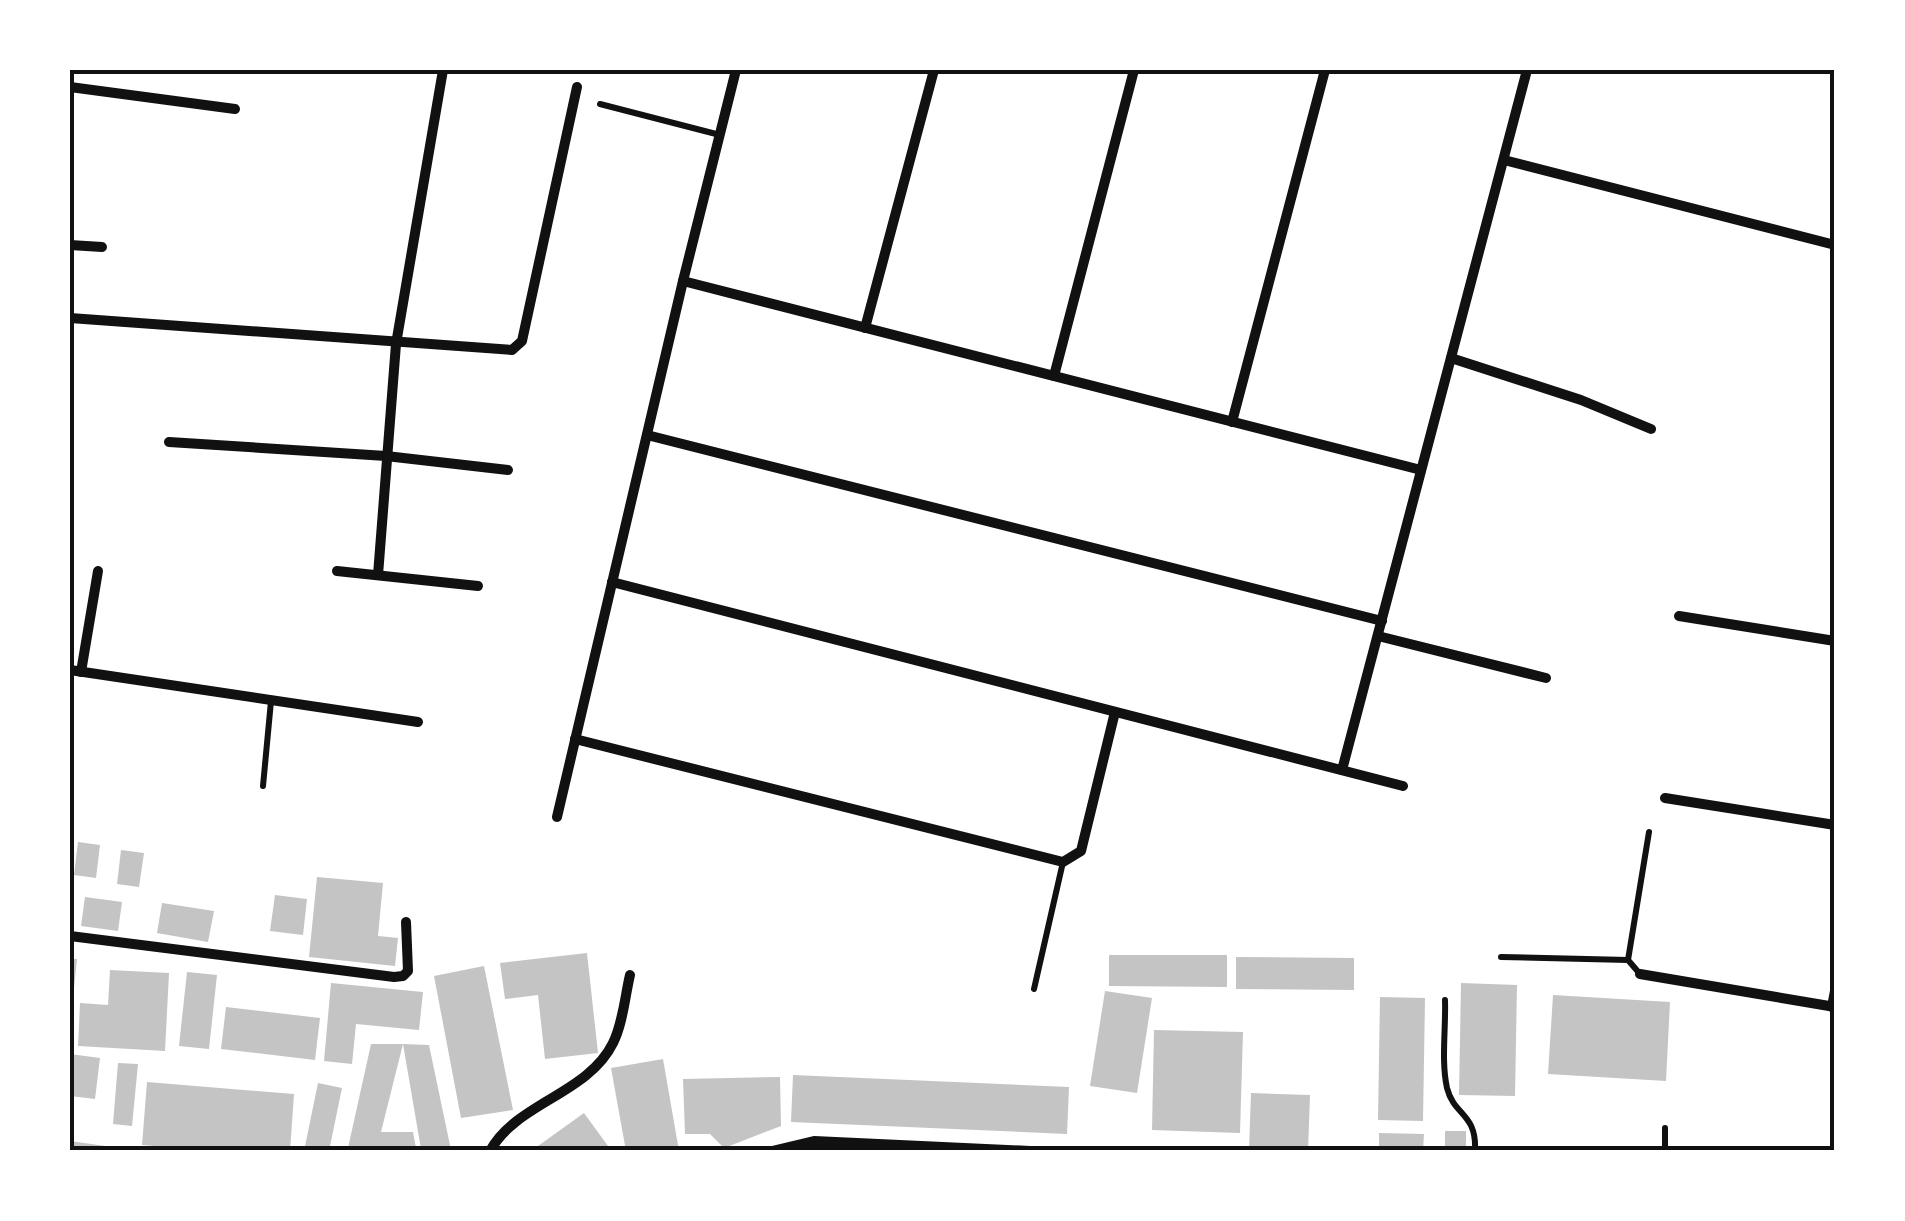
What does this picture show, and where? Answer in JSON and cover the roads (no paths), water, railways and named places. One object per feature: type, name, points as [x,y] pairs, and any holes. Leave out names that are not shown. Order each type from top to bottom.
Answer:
[{"type":"street","points":[[378,575],[396,344],[443,70]]},
{"type":"street","points":[[557,817],[736,70]]},
{"type":"street","points":[[866,328],[934,70]]},
{"type":"street","points":[[1054,376],[1134,70]]},
{"type":"street","points":[[1232,422],[1325,70]]},
{"type":"street","points":[[1342,770],[1527,70]]},
{"type":"street","points":[[70,87],[235,109]]},
{"type":"street","points":[[70,318],[512,350],[522,341],[578,87]]},
{"type":"street","points":[[1504,160],[1835,245]]},
{"type":"street","points":[[70,244],[102,247]]},
{"type":"street","points":[[683,280],[1422,470]]},
{"type":"street","points":[[1451,358],[1581,400],[1651,429]]},
{"type":"street","points":[[646,436],[1382,620]]},
{"type":"street","points":[[169,442],[386,456],[508,470]]},
{"type":"street","points":[[337,570],[478,586]]},
{"type":"street","points":[[98,571],[76,671],[418,722]]},
{"type":"street","points":[[612,582],[1403,786]]},
{"type":"street","points":[[1679,616],[1835,641]]},
{"type":"street","points":[[1378,636],[1546,678]]},
{"type":"street","points":[[575,740],[1063,862],[1081,851],[1115,712]]},
{"type":"street","points":[[1664,798],[1835,825]]},
{"type":"street","points":[[70,936],[394,977],[408,971],[406,922]]},
{"type":"street","points":[[490,1151],[503,1132],[601,1061],[614,1042],[630,974]]},
{"type":"street","points":[[1640,974],[1834,1007],[1835,991]]},
{"type":"street","points":[[772,1151],[814,1141],[1030,1151]]},
{"type":"lane","points":[[600,104],[720,135]]},
{"type":"lane","points":[[263,786],[271,700]]},
{"type":"lane","points":[[1628,960],[1649,832]]},
{"type":"lane","points":[[1034,989],[1063,862]]},
{"type":"lane","points":[[1502,957],[1628,960],[1640,974]]},
{"type":"lane","points":[[1445,1000],[1446,1084],[1456,1106],[1473,1125],[1475,1151]]},
{"type":"lane","points":[[1665,1128],[1665,1151]]}]
